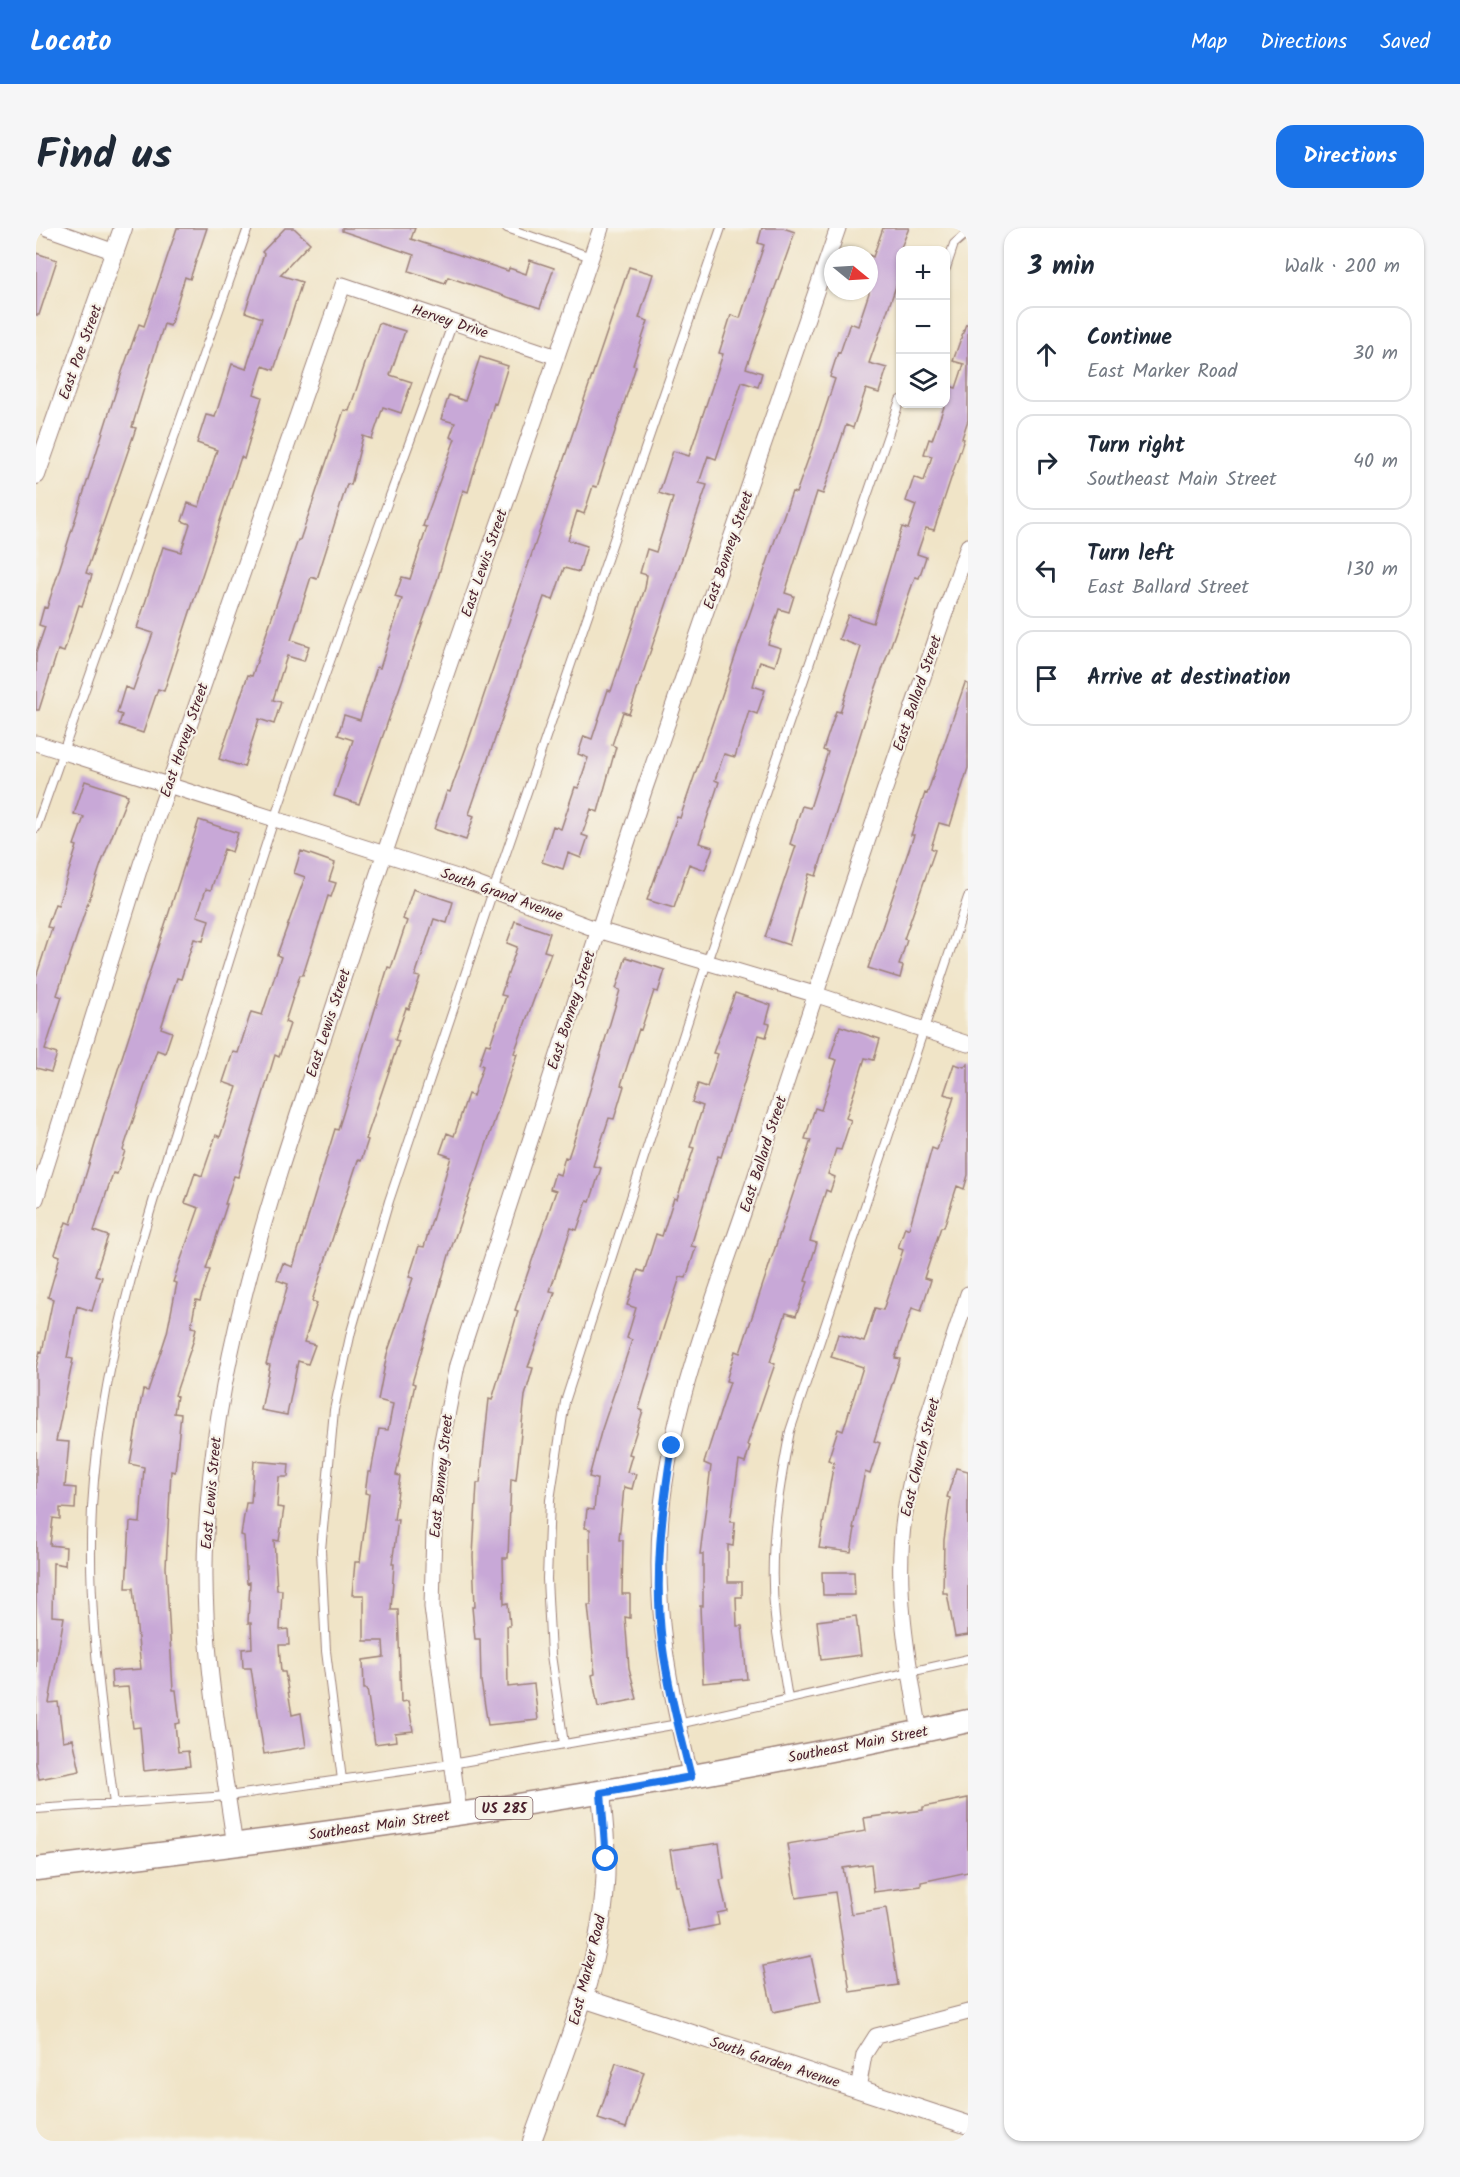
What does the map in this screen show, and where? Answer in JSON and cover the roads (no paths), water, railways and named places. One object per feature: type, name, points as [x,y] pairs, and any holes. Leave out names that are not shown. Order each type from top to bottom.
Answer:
[{"type":"main road","name":"Southeast Main Street","points":[[36,1869],[235,1846],[601,1793],[968,1721]]},
{"type":"street","points":[[47,228],[115,252]]},
{"type":"street","name":"East Poe Street","points":[[36,475],[123,228]]},
{"type":"street","name":"East Lewis Street","points":[[235,1846],[211,1686],[207,1638],[206,1550],[209,1490],[221,1395],[230,1347],[254,1254],[383,854],[601,228]]},
{"type":"street","name":"East Bonney Street","points":[[459,1814],[432,1607],[434,1529],[441,1446],[457,1365],[598,930],[838,228]]},
{"type":"street","name":"Hervey Drive","points":[[343,285],[557,357]]},
{"type":"street","name":"East Hervey Street","points":[[36,1199],[141,864],[343,285]]},
{"type":"street","name":"East Ballard Street","points":[[691,1777],[662,1641],[658,1582],[661,1515],[672,1446],[690,1377],[814,994],[968,546]]},
{"type":"street","name":"South Grand Avenue","points":[[36,743],[275,818],[493,891],[598,930],[814,994],[968,1044]]},
{"type":"street","name":"East Church Street","points":[[920,1732],[901,1598],[904,1519],[925,1430],[968,1294]]},
{"type":"street","name":"East Marker Road","points":[[532,2141],[583,1998],[605,1887],[606,1859],[601,1793]]},
{"type":"street","name":"South Garden Avenue","points":[[583,1998],[968,2125]]},
{"type":"street","points":[[858,2089],[864,2055],[876,2036],[968,2012]]},
{"type":"lane","points":[[36,828],[61,750],[248,228]]},
{"type":"lane","points":[[507,228],[591,256]]},
{"type":"lane","points":[[342,1780],[326,1651],[321,1550],[334,1410],[351,1332],[389,1201],[721,228]]},
{"type":"lane","points":[[950,255],[954,244],[968,232]]},
{"type":"lane","points":[[114,1804],[95,1661],[92,1577],[94,1482],[105,1400],[118,1332],[143,1233],[275,818],[453,322]]},
{"type":"lane","points":[[564,1744],[552,1655],[547,1579],[550,1500],[565,1402],[706,962],[897,408]]},
{"type":"lane","points":[[788,1699],[775,1616],[774,1542],[779,1485],[790,1431],[968,897]]},
{"type":"lane","points":[[36,1809],[228,1796],[451,1764],[678,1724],[968,1659]]}]
